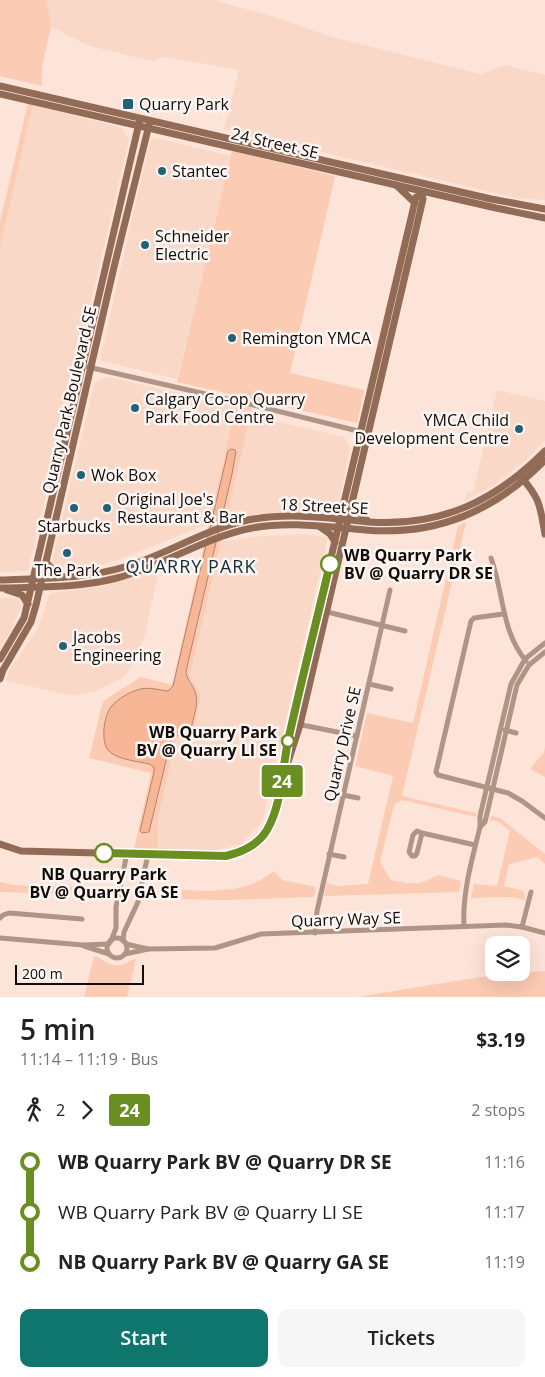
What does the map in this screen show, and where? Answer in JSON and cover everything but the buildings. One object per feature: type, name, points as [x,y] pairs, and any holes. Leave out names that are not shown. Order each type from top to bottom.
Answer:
[{"type":"main road","name":"24 Street SE","points":[[0,86],[491,199],[545,209]]},
{"type":"main road","name":"24 Street SE","points":[[0,94],[395,185],[422,193],[545,218]]},
{"type":"main road","name":"Quarry Park Boulevard SE","points":[[0,659],[24,618],[28,604],[140,119]]},
{"type":"main road","name":"Quarry Park Boulevard SE","points":[[0,679],[2,670],[31,622],[150,121]]},
{"type":"main road","points":[[122,122],[129,128],[136,142]]},
{"type":"main road","points":[[395,185],[415,203]]},
{"type":"main road","points":[[0,844],[21,851],[226,856],[241,852],[254,844],[266,831],[274,814],[388,335],[423,199],[422,193],[416,197],[388,335]]},
{"type":"main road","points":[[344,519],[352,502],[365,433]]},
{"type":"main road","name":"18 Street SE","points":[[0,580],[66,578],[92,575],[130,565],[211,532],[247,520],[280,516],[390,523],[415,521],[451,513],[486,498],[522,477],[545,451]]},
{"type":"main road","name":"18 Street SE","points":[[0,588],[84,584],[117,578],[157,564],[228,534],[251,528],[284,524],[397,532],[438,525],[462,518],[485,507],[545,460]]},
{"type":"main road","points":[[522,477],[533,490],[538,500],[545,534]]},
{"type":"main road","points":[[352,502],[357,511],[368,522]]},
{"type":"main road","points":[[318,526],[327,531],[335,542]]},
{"type":"main road","points":[[322,611],[335,542],[342,528]]},
{"type":"main road","points":[[46,562],[56,573],[66,578]]},
{"type":"main road","points":[[0,588],[22,595],[28,604]]},
{"type":"street","points":[[83,366],[365,433]]},
{"type":"street","points":[[491,558],[495,568],[503,614],[511,637],[519,653],[529,665]]},
{"type":"street","name":"Quarry Drive SE","points":[[315,933],[316,911],[390,590]]},
{"type":"street","points":[[322,611],[405,631]]},
{"type":"street","points":[[503,614],[474,618],[471,622],[436,772],[438,775],[508,793],[544,817]]},
{"type":"street","points":[[480,827],[478,822],[511,684],[524,659],[545,643]]},
{"type":"street","points":[[464,926],[465,888],[480,827],[485,822],[494,788],[517,685],[529,665],[545,652]]},
{"type":"street","points":[[369,684],[391,688]]},
{"type":"street","points":[[296,724],[357,736]]},
{"type":"street","points":[[501,729],[516,733]]},
{"type":"street","points":[[343,795],[358,798]]},
{"type":"street","points":[[422,833],[475,845]]},
{"type":"street","points":[[109,954],[108,949],[116,928],[116,907],[127,853]]},
{"type":"street","points":[[0,938],[83,946],[117,958],[125,954],[127,949],[124,932],[138,902],[148,854]]},
{"type":"street","points":[[330,854],[344,857]]},
{"type":"street","points":[[522,927],[531,892]]},
{"type":"street","points":[[0,918],[3,914],[8,913],[82,919]]},
{"type":"street","name":"Quarry Way SE","points":[[125,954],[148,949],[215,948],[261,934],[506,924],[545,933]]},
{"type":"street","points":[[83,946],[110,942],[117,939],[125,942]]},
{"type":"street","name":"Quarry Way SE","points":[[125,942],[148,949]]},
{"type":"shaded area","points":[[0,0],[47,0],[51,27],[42,66],[42,86],[0,76]]},
{"type":"shaded area","points":[[47,0],[213,0],[268,15],[329,36],[480,74],[505,65],[545,75],[545,200],[516,198],[224,129],[239,70],[165,57],[151,61],[90,46],[51,27]]},
{"type":"shaded area","points":[[28,103],[33,104],[0,247],[0,222]]},
{"type":"shaded area","points":[[33,104],[121,128],[129,139],[28,571],[0,572],[0,247]]},
{"type":"shaded area","points":[[155,138],[231,156],[177,379],[102,361],[101,355],[150,141]]},
{"type":"shaded area","points":[[232,151],[335,176],[290,373],[364,390],[357,423],[177,382]]},
{"type":"shaded area","points":[[108,377],[236,406],[210,517],[208,517],[205,525],[126,557],[104,564],[61,569],[53,564],[52,561],[95,382]]},
{"type":"shaded area","points":[[497,390],[545,401],[545,440],[528,458],[493,486],[464,501],[467,492],[473,493]]},
{"type":"shaded area","points":[[236,405],[252,408],[190,676],[201,695],[194,728],[176,739],[158,819],[158,850],[134,849],[151,773],[89,758],[103,701],[141,677],[172,685]]},
{"type":"shaded area","points":[[250,415],[344,437],[350,447],[337,512],[260,513],[225,523]]},
{"type":"shaded area","points":[[231,449],[236,452],[232,474],[186,671],[196,694],[197,703],[192,725],[171,740],[149,832],[142,833],[140,831],[154,767],[149,764],[122,758],[109,751],[106,747],[104,735],[105,723],[111,707],[129,693],[144,688],[168,691],[173,686],[228,451]]},
{"type":"shaded area","points":[[466,522],[402,796],[476,813],[476,817],[402,800],[394,805],[380,862],[391,880],[415,883],[426,881],[438,875],[461,881],[459,892],[324,896],[327,883],[337,886],[368,884],[393,776],[355,766],[367,713],[413,723],[458,526]]},
{"type":"shaded area","points":[[302,534],[328,537],[262,823],[241,844],[215,851],[158,850],[158,819],[176,739],[194,728],[190,677],[221,542],[251,537]]},
{"type":"shaded area","points":[[156,568],[158,575],[144,638],[137,658],[128,672],[120,679],[94,692],[77,695],[6,681],[10,669],[37,630],[50,594],[99,587]]},
{"type":"shaded area","points":[[0,598],[20,599],[20,609],[11,631],[0,646]]},
{"type":"shaded area","points":[[545,747],[545,777],[530,769],[544,752]]},
{"type":"shaded area","points":[[491,816],[500,818],[545,854],[545,864],[538,857],[509,864],[504,886],[524,891],[525,900],[512,897],[471,898],[474,884],[497,886],[510,831],[498,822],[490,820]]},
{"type":"shaded area","points":[[274,871],[282,880],[316,887],[314,897],[224,900],[182,899],[182,890],[230,890],[252,884]]},
{"type":"shaded area","points":[[0,882],[14,885],[84,887],[86,890],[82,905],[72,894],[0,892]]},
{"type":"shaded area","points":[[94,956],[117,966],[136,959],[127,997],[84,997]]},
{"type":"shaded area","points":[[545,971],[545,997],[357,997],[485,976],[485,981],[530,981],[530,972]]},
{"type":"bus line","name":"24","points":[[104,853],[226,856],[241,852],[254,844],[266,831],[274,814],[292,723],[330,564]]},
{"type":"place","name":"Quarry Park","points":[[128,104]]},
{"type":"place","name":"Stantec","points":[[162,171]]},
{"type":"place","name":"Schneider Electric","points":[[145,245]]},
{"type":"place","name":"Remington YMCA","points":[[232,338]]},
{"type":"place","name":"Calgary Co-op Quarry Park Food Centre","points":[[135,408]]},
{"type":"place","name":"YMCA Child Development Centre","points":[[519,429]]},
{"type":"place","name":"Wok Box","points":[[81,475]]},
{"type":"place","name":"Starbucks","points":[[74,508]]},
{"type":"place","name":"Original Joe's Restaurant & Bar","points":[[107,508]]},
{"type":"place","name":"The Park","points":[[67,553]]},
{"type":"place","name":"WB Quarry Park BV @ Quarry DR SE","points":[[330,564]]},
{"type":"place","name":"Jacobs Engineering","points":[[63,646]]},
{"type":"place","name":"WB Quarry Park BV @ Quarry LI SE","points":[[288,741]]},
{"type":"place","name":"NB Quarry Park BV @ Quarry GA SE","points":[[104,853]]},
{"type":"district","name":"QUARRY PARK","points":[[191,566]]}]
